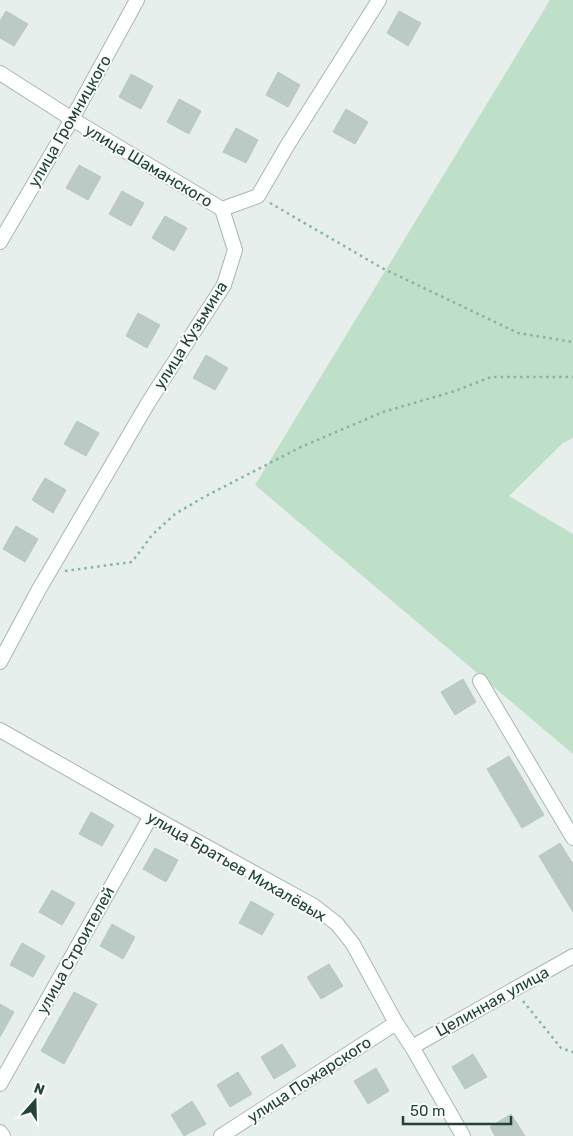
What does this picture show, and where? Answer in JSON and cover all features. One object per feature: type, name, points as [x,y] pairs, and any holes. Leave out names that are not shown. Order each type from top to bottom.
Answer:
[{"type":"street","name":"улица Громницкого","points":[[0,242],[72,119],[137,0]]},
{"type":"street","points":[[222,210],[258,196],[287,146],[379,0]]},
{"type":"street","name":"улица Шаманского","points":[[0,73],[222,210]]},
{"type":"street","name":"улица Кузьмина","points":[[0,662],[48,574],[148,403],[224,285],[235,250],[222,210]]},
{"type":"street","points":[[480,681],[573,838]]},
{"type":"street","name":"улица Братьев Михалёвых","points":[[0,730],[314,906],[337,924],[353,944],[396,1023],[412,1047],[463,1136]]},
{"type":"street","name":"улица Строителей","points":[[0,1084],[151,816]]},
{"type":"street","name":"Целинная улица","points":[[412,1047],[573,956]]},
{"type":"street","name":"улица Пожарского","points":[[221,1136],[396,1023]]},
{"type":"street","points":[[0,1132],[3,1136]]},
{"type":"path","points":[[258,196],[382,268],[518,333],[573,342]]},
{"type":"path","points":[[48,574],[132,562],[152,535],[175,514],[204,496],[301,447],[383,412],[455,391],[491,377],[573,377]]},
{"type":"path","points":[[514,989],[561,1048],[573,1052]]},
{"type":"green space","points":[[550,0],[573,0],[573,438],[563,443],[509,496],[573,534],[573,754],[255,485]]},
{"type":"building","points":[[6,11],[28,24],[14,46],[0,38],[0,21]]},
{"type":"building","points":[[399,11],[421,23],[408,46],[387,33]]},
{"type":"building","points":[[278,72],[300,85],[288,107],[266,95]]},
{"type":"building","points":[[131,74],[153,86],[141,109],[119,97]]},
{"type":"building","points":[[179,99],[201,111],[189,134],[167,122]]},
{"type":"building","points":[[346,109],[368,122],[355,144],[333,132]]},
{"type":"building","points":[[236,128],[258,140],[246,163],[223,152]]},
{"type":"building","points":[[79,165],[101,177],[88,200],[66,188]]},
{"type":"building","points":[[122,191],[144,203],[131,226],[109,214]]},
{"type":"building","points":[[165,216],[187,228],[174,251],[152,238]]},
{"type":"building","points":[[138,313],[160,325],[147,348],[126,336]]},
{"type":"building","points":[[206,355],[228,368],[215,390],[193,378]]},
{"type":"building","points":[[77,421],[99,433],[86,456],[64,444]]},
{"type":"building","points":[[45,478],[66,490],[53,513],[32,500]]},
{"type":"building","points":[[16,526],[38,539],[25,562],[3,549]]},
{"type":"building","points":[[463,679],[476,702],[455,715],[441,692]]},
{"type":"building","points":[[509,756],[544,815],[522,828],[487,769]]},
{"type":"building","points":[[91,812],[114,825],[102,846],[79,834]]},
{"type":"building","points":[[560,843],[573,864],[573,912],[539,856]]},
{"type":"building","points":[[155,848],[178,860],[166,882],[143,869]]},
{"type":"building","points":[[52,890],[75,903],[62,925],[39,912]]},
{"type":"building","points":[[251,901],[274,914],[262,935],[239,923]]},
{"type":"building","points":[[112,924],[135,937],[123,959],[100,946]]},
{"type":"building","points":[[22,943],[45,956],[33,977],[10,965]]},
{"type":"building","points":[[329,964],[343,986],[321,999],[307,977]]},
{"type":"building","points":[[74,992],[97,1004],[64,1064],[41,1051]]},
{"type":"building","points":[[0,1004],[14,1012],[0,1037]]},
{"type":"building","points":[[282,1044],[296,1066],[274,1079],[261,1057]]},
{"type":"building","points":[[473,1054],[487,1077],[465,1089],[452,1067]]},
{"type":"building","points":[[376,1068],[389,1091],[368,1104],[354,1081]]},
{"type":"building","points":[[238,1072],[252,1094],[230,1107],[217,1085]]},
{"type":"building","points":[[192,1101],[206,1124],[184,1136],[171,1115]]},
{"type":"building","points":[[511,1114],[525,1136],[495,1136],[490,1127]]}]
